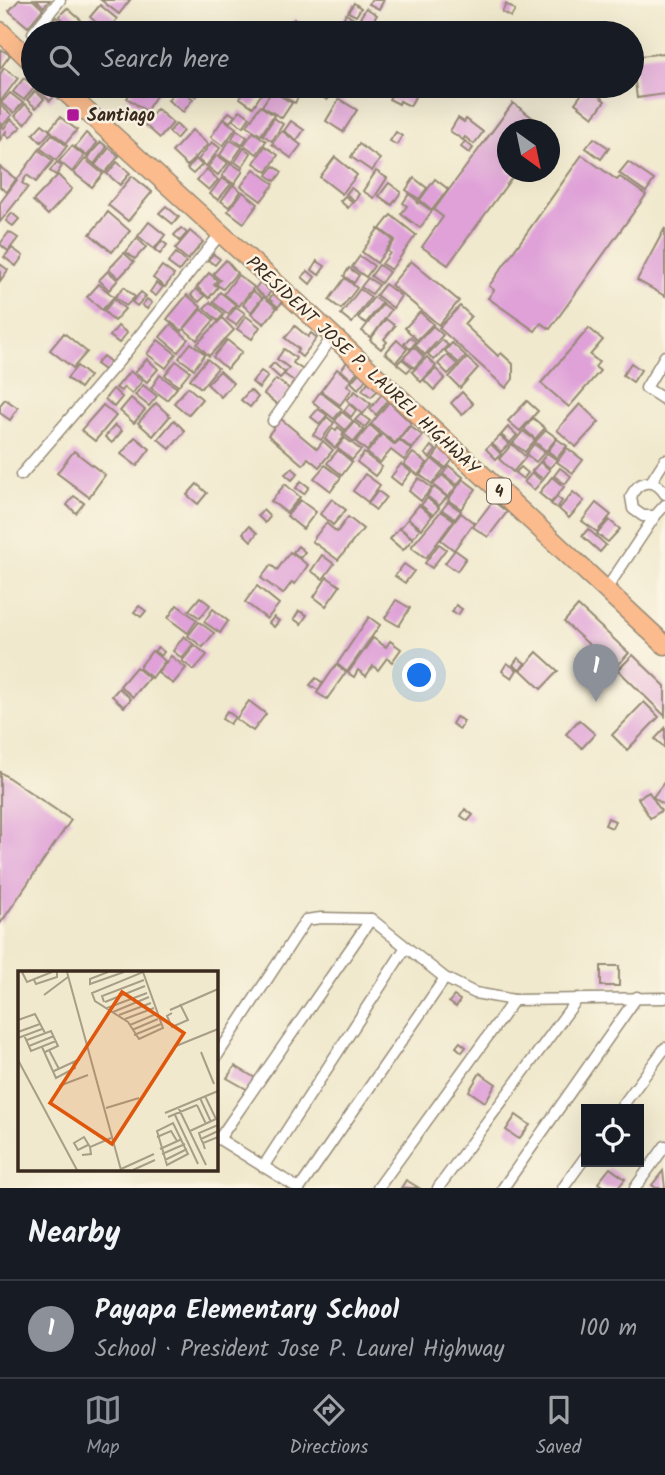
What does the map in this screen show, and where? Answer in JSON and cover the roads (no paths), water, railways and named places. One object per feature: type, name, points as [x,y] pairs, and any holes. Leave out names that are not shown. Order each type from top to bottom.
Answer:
[{"type":"highway","points":[[0,31],[20,50]]},
{"type":"highway","name":"PRESIDENT JOSE P. LAUREL HIGHWAY","points":[[72,98],[665,645]]},
{"type":"street","points":[[43,21],[61,0]]},
{"type":"street","points":[[21,475],[120,360],[221,233]]},
{"type":"street","points":[[273,421],[333,336]]},
{"type":"street","points":[[665,356],[646,388],[665,400]]},
{"type":"street","points":[[651,482],[665,460]]},
{"type":"street","points":[[655,516],[637,514],[631,497],[636,486],[651,482],[658,485],[665,494]]},
{"type":"street","points":[[605,591],[665,505]]},
{"type":"street","points":[[217,1056],[306,920],[321,918],[371,919],[445,978],[475,993],[514,1000],[665,998]]},
{"type":"street","points":[[371,919],[217,1137],[299,1188],[445,978]]},
{"type":"street","points":[[263,1167],[406,947]]},
{"type":"street","points":[[438,1188],[578,998]]},
{"type":"street","points":[[503,1188],[637,998]]},
{"type":"street","points":[[378,1188],[514,1000]]},
{"type":"street","points":[[624,1104],[665,1048]]},
{"type":"street","points":[[635,1188],[665,1146]]},
{"type":"street","points":[[563,1188],[581,1163]]},
{"type":"place","name":"Santiago","points":[[73,115]]},
{"type":"place","name":"Payapa Elementary School","points":[[596,702]]}]
